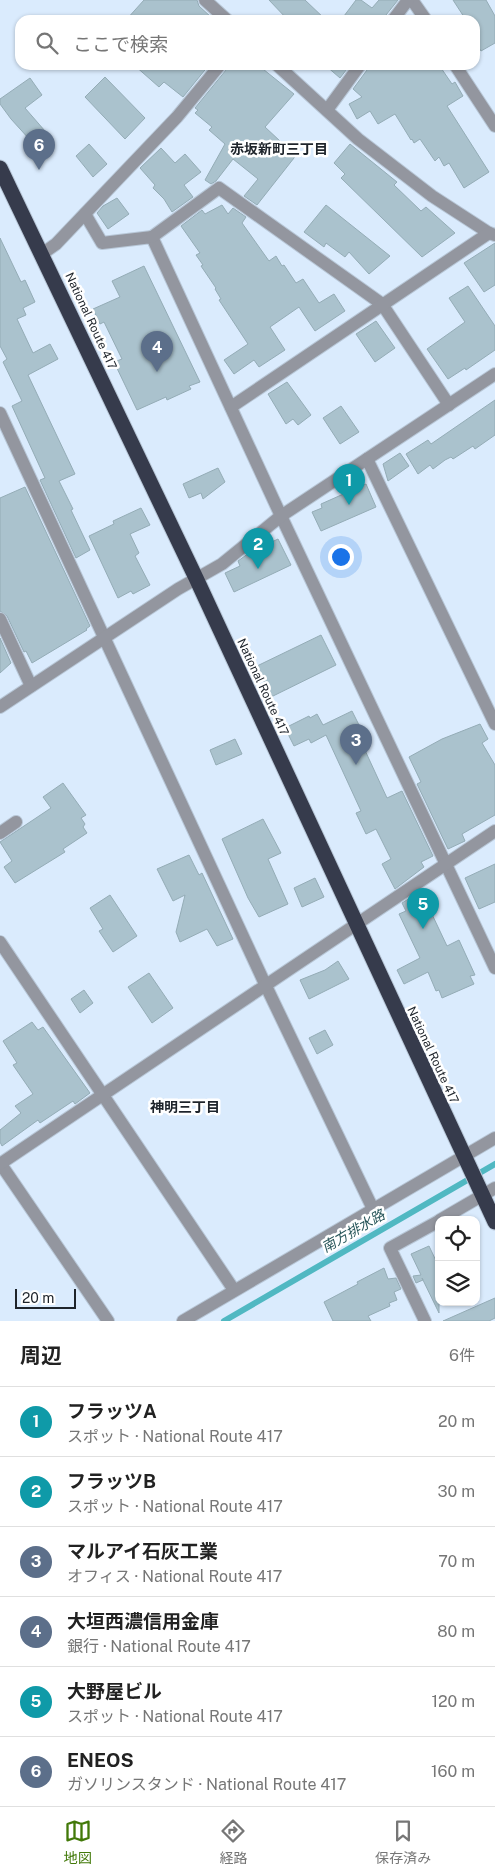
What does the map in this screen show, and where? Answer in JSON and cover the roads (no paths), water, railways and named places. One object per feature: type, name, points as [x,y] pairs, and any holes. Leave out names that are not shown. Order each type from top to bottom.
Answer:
[{"type":"highway","name":"National Route 417","points":[[0,168],[196,578],[355,924],[466,1159],[486,1191],[495,1222]]},
{"type":"street","points":[[205,0],[222,15]]},
{"type":"street","points":[[397,15],[408,0]]},
{"type":"street","points":[[412,0],[422,15]]},
{"type":"street","points":[[42,254],[56,244],[177,118],[216,70]]},
{"type":"street","points":[[230,406],[382,304],[492,234],[432,196],[358,139],[283,70]]},
{"type":"street","points":[[327,110],[356,70]]},
{"type":"street","points":[[458,70],[495,126]]},
{"type":"street","points":[[85,214],[102,243],[152,237],[219,188],[382,304],[449,405]]},
{"type":"street","points":[[152,237],[281,516],[495,968]]},
{"type":"street","points":[[0,708],[105,637],[196,578],[222,564],[281,516],[495,374]]},
{"type":"street","points":[[0,413],[265,984],[373,1209]]},
{"type":"street","points":[[367,459],[495,724]]},
{"type":"street","points":[[0,619],[31,686]]},
{"type":"street","points":[[0,832],[16,822]]},
{"type":"street","points":[[108,1321],[0,1163],[495,831]]},
{"type":"street","points":[[0,942],[234,1290]]},
{"type":"street","points":[[183,1321],[373,1209],[466,1159],[495,1138]]},
{"type":"street","points":[[446,1216],[486,1191]]},
{"type":"street","points":[[425,1321],[390,1248],[435,1223]]},
{"type":"waterway","name":"南方排水路","points":[[224,1321],[495,1164]]},
{"type":"place","name":"ENEOS","points":[[39,170]]},
{"type":"place","name":"大垣西濃信用金庫","points":[[157,372]]},
{"type":"place","name":"フラッツA","points":[[349,505]]},
{"type":"place","name":"フラッツB","points":[[258,569]]},
{"type":"place","name":"マルアイ石灰工業","points":[[356,765]]},
{"type":"place","name":"大野屋ビル","points":[[423,929]]},
{"type":"district","name":"赤坂新町三丁目","points":[[279,149]]},
{"type":"district","name":"神明三丁目","points":[[185,1107]]}]
